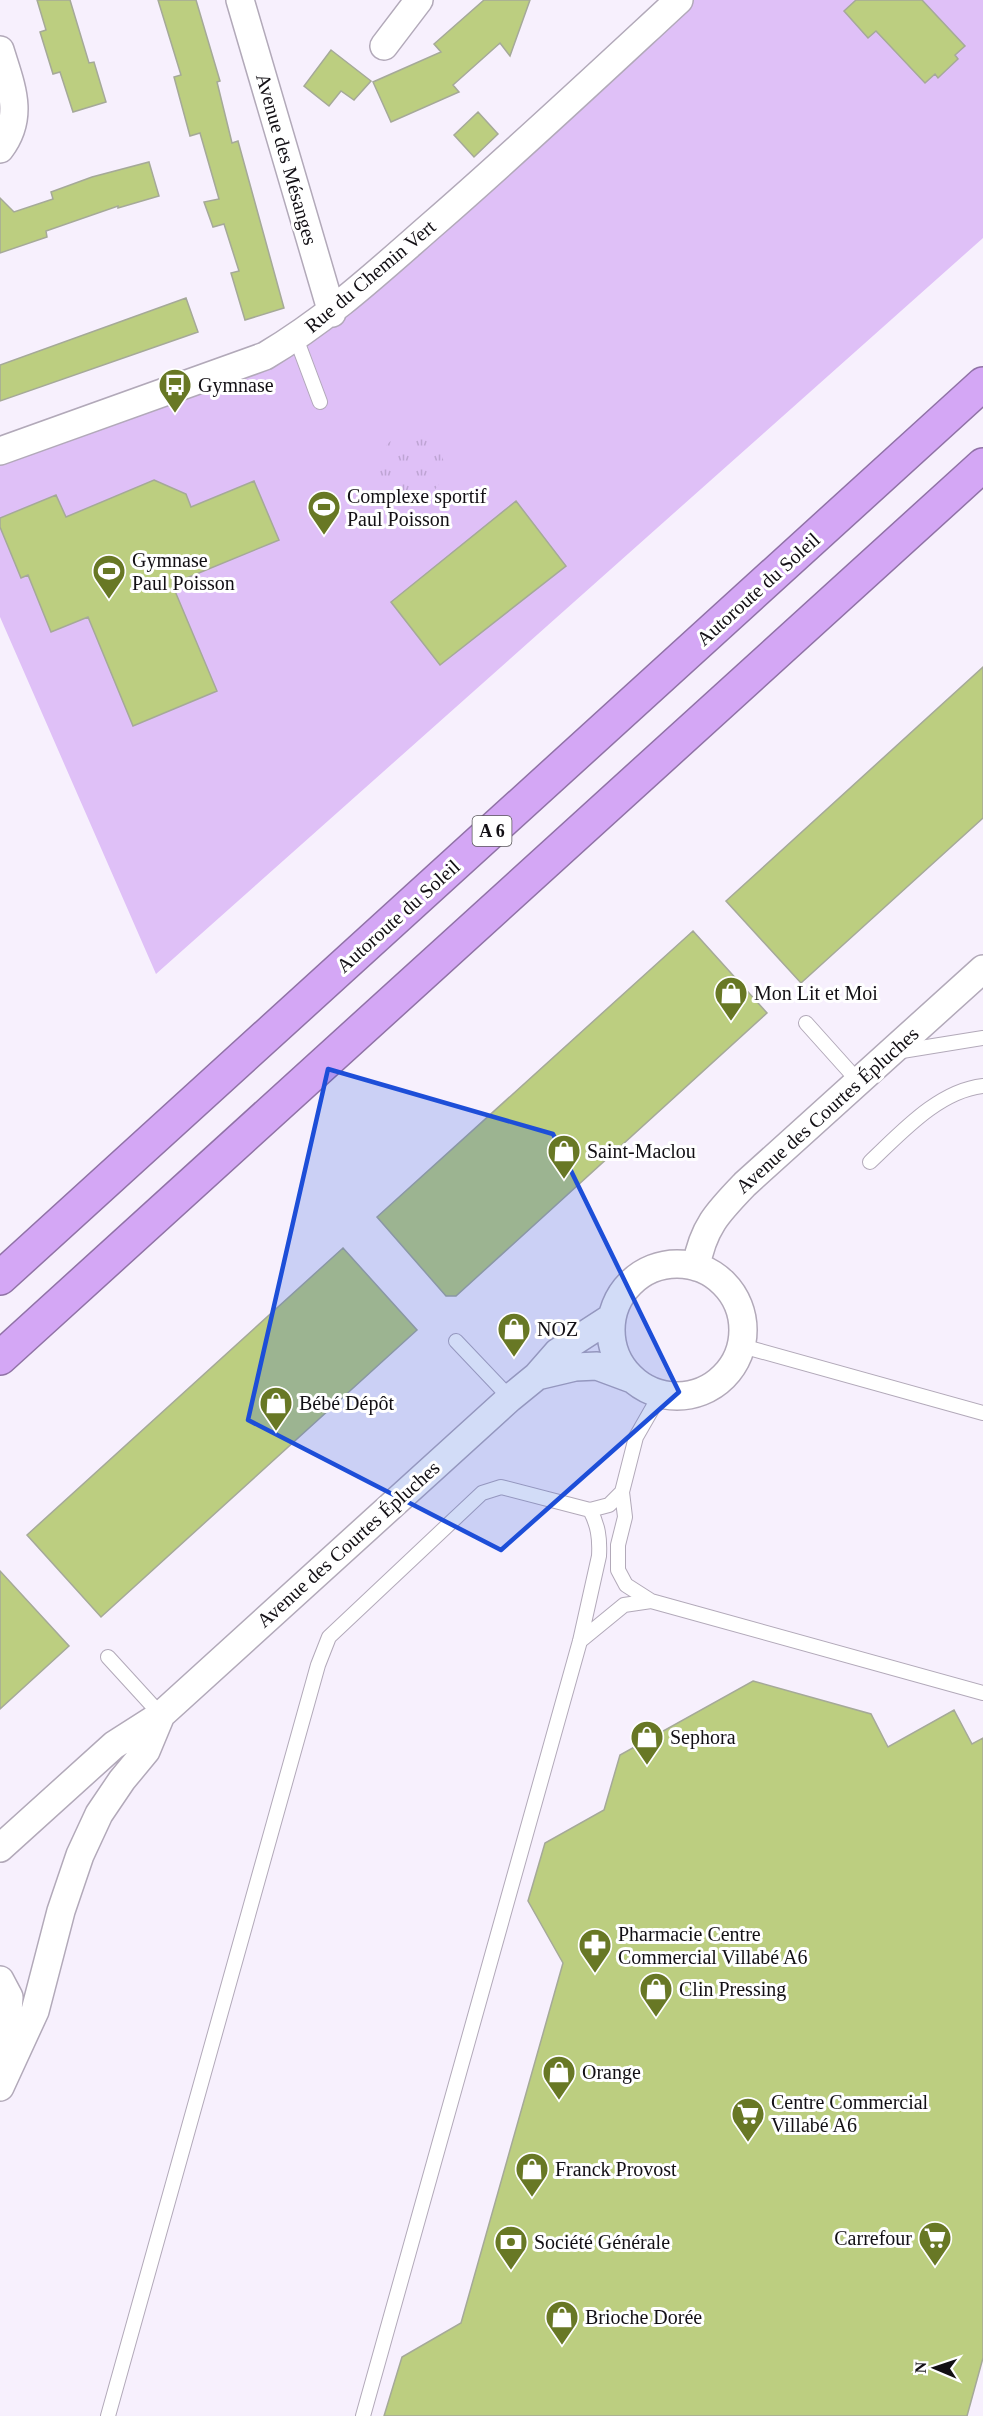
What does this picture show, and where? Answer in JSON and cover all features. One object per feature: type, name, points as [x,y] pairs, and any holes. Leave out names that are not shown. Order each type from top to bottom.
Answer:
[{"type":"highway","name":"Autoroute du Soleil","points":[[0,1278],[983,384]]},
{"type":"highway","points":[[0,1358],[983,465]]},
{"type":"street","points":[[384,46],[418,0]]},
{"type":"street","name":"Rue du Chemin Vert","points":[[0,451],[265,356],[296,338],[332,313],[515,152],[680,0]]},
{"type":"street","name":"Avenue des Mésanges","points":[[243,2],[332,313]]},
{"type":"street","points":[[0,50],[13,93],[15,114],[9,136],[0,149]]},
{"type":"street","name":"Avenue des Courtes Épluches","points":[[696,1267],[700,1246],[715,1215],[745,1184],[858,1080],[983,969]]},
{"type":"street","points":[[674,1264],[696,1267],[718,1278],[735,1297],[743,1321],[742,1346],[731,1370],[712,1388],[686,1396],[660,1395],[632,1379],[618,1361],[612,1340],[612,1317],[621,1297],[634,1280],[644,1274],[653,1269],[674,1264]]},
{"type":"street","name":"Avenue des Courtes Épluches","points":[[0,1848],[114,1744],[161,1715],[537,1376],[558,1352],[612,1317]]},
{"type":"street","name":"Avenue des Courtes Épluches","points":[[537,1376],[575,1367],[597,1366],[632,1379]]},
{"type":"street","name":"Avenue des Courtes Épluches","points":[[0,2083],[34,2011],[61,1911],[80,1856],[99,1814],[122,1780],[146,1751],[161,1715]]},
{"type":"street","points":[[0,1980],[9,1996],[8,2037],[0,2083]]},
{"type":"lane","points":[[296,338],[320,402]]},
{"type":"lane","points":[[806,1023],[858,1080]]},
{"type":"lane","points":[[888,1053],[983,1038]]},
{"type":"lane","points":[[870,1162],[929,1109],[954,1096],[983,1086]]},
{"type":"lane","points":[[456,1341],[510,1398]]},
{"type":"lane","points":[[742,1346],[983,1413]]},
{"type":"lane","points":[[660,1395],[636,1437],[622,1492],[625,1517],[618,1545],[618,1570],[626,1585],[651,1601],[983,1693]]},
{"type":"lane","points":[[108,2416],[318,1665],[329,1637],[482,1493],[501,1487],[590,1510],[609,1505],[622,1492]]},
{"type":"lane","points":[[363,2416],[580,1641],[599,1556],[600,1541],[597,1523],[590,1510]]},
{"type":"lane","points":[[580,1641],[624,1605],[651,1601]]},
{"type":"lane","points":[[108,1657],[161,1715]]},
{"type":"highlighted area","points":[[328,1069],[553,1134],[679,1392],[501,1550],[248,1420]]},
{"type":"green space","name":"Complexe sportif Paul Poisson","points":[[687,0],[983,0],[983,238],[156,974],[0,617],[0,455],[269,359]]},
{"type":"green space","points":[[411,434],[424,437],[434,444],[441,454],[444,467],[441,480],[434,490],[424,497],[411,500],[398,497],[388,490],[381,480],[378,467],[381,454],[388,444],[398,437]]},
{"type":"building","points":[[37,0],[70,0],[89,63],[94,62],[106,102],[73,112],[60,72],[53,74],[40,32],[46,30]]},
{"type":"building","points":[[158,0],[196,0],[220,81],[217,82],[232,143],[238,141],[284,308],[245,320],[231,273],[239,271],[224,224],[213,227],[204,202],[219,199],[200,133],[190,136],[174,77],[181,75]]},
{"type":"building","points":[[484,0],[530,0],[510,56],[500,43],[453,85],[459,92],[391,122],[373,82],[441,52],[434,44]]},
{"type":"building","points":[[856,0],[922,0],[965,46],[955,55],[958,59],[938,78],[935,74],[925,83],[876,31],[868,38],[844,11]]},
{"type":"building","points":[[331,50],[371,81],[354,100],[341,91],[329,106],[304,86]]},
{"type":"building","points":[[478,112],[498,134],[474,157],[454,135]]},
{"type":"building","points":[[149,162],[159,196],[118,208],[118,206],[46,231],[47,237],[0,253],[0,198],[14,212],[53,199],[51,192],[92,177]]},
{"type":"building","points":[[186,298],[198,332],[0,401],[0,365]]},
{"type":"building","name":"Gymnase Paul Poisson","points":[[154,480],[186,494],[191,507],[254,481],[279,540],[172,584],[217,691],[133,726],[88,617],[51,632],[28,575],[21,578],[0,527],[0,518],[56,495],[66,517]]},
{"type":"building","points":[[516,501],[566,566],[440,665],[391,602]]},
{"type":"building","points":[[983,667],[983,818],[801,983],[726,901]]},
{"type":"building","points":[[693,931],[767,1013],[456,1296],[446,1296],[377,1217]]},
{"type":"building","points":[[343,1248],[417,1330],[101,1617],[27,1535]]},
{"type":"building","points":[[0,1571],[69,1646],[0,1709]]},
{"type":"building","name":"Centre Commercial Villabé A6","points":[[753,1681],[871,1714],[888,1747],[954,1710],[972,1744],[983,1738],[983,2358],[967,2416],[384,2416],[402,2357],[461,2323],[563,1963],[528,1901],[545,1843],[604,1810],[620,1755]]},
{"type":"place","name":"Gymnase","points":[[175,414]]},
{"type":"place","name":"Complexe sportif Paul Poisson","points":[[324,536]]},
{"type":"place","name":"Gymnase Paul Poisson","points":[[109,600]]},
{"type":"place","name":"Mon Lit et Moi","points":[[731,1022]]},
{"type":"place","name":"Saint-Maclou","points":[[564,1180]]},
{"type":"place","name":"NOZ","points":[[514,1358]]},
{"type":"place","name":"Bébé Dépôt","points":[[276,1432]]},
{"type":"place","name":"Sephora","points":[[647,1766]]},
{"type":"place","name":"Pharmacie Centre Commercial Villabé A6","points":[[595,1974]]},
{"type":"place","name":"Clin Pressing","points":[[656,2018]]},
{"type":"place","name":"Orange","points":[[559,2101]]},
{"type":"place","name":"Centre Commercial Villabé A6","points":[[748,2143]]},
{"type":"place","name":"Franck Provost","points":[[532,2198]]},
{"type":"place","name":"Carrefour","points":[[935,2267]]},
{"type":"place","name":"Société Générale","points":[[511,2271]]},
{"type":"place","name":"Brioche Dorée","points":[[562,2346]]}]
